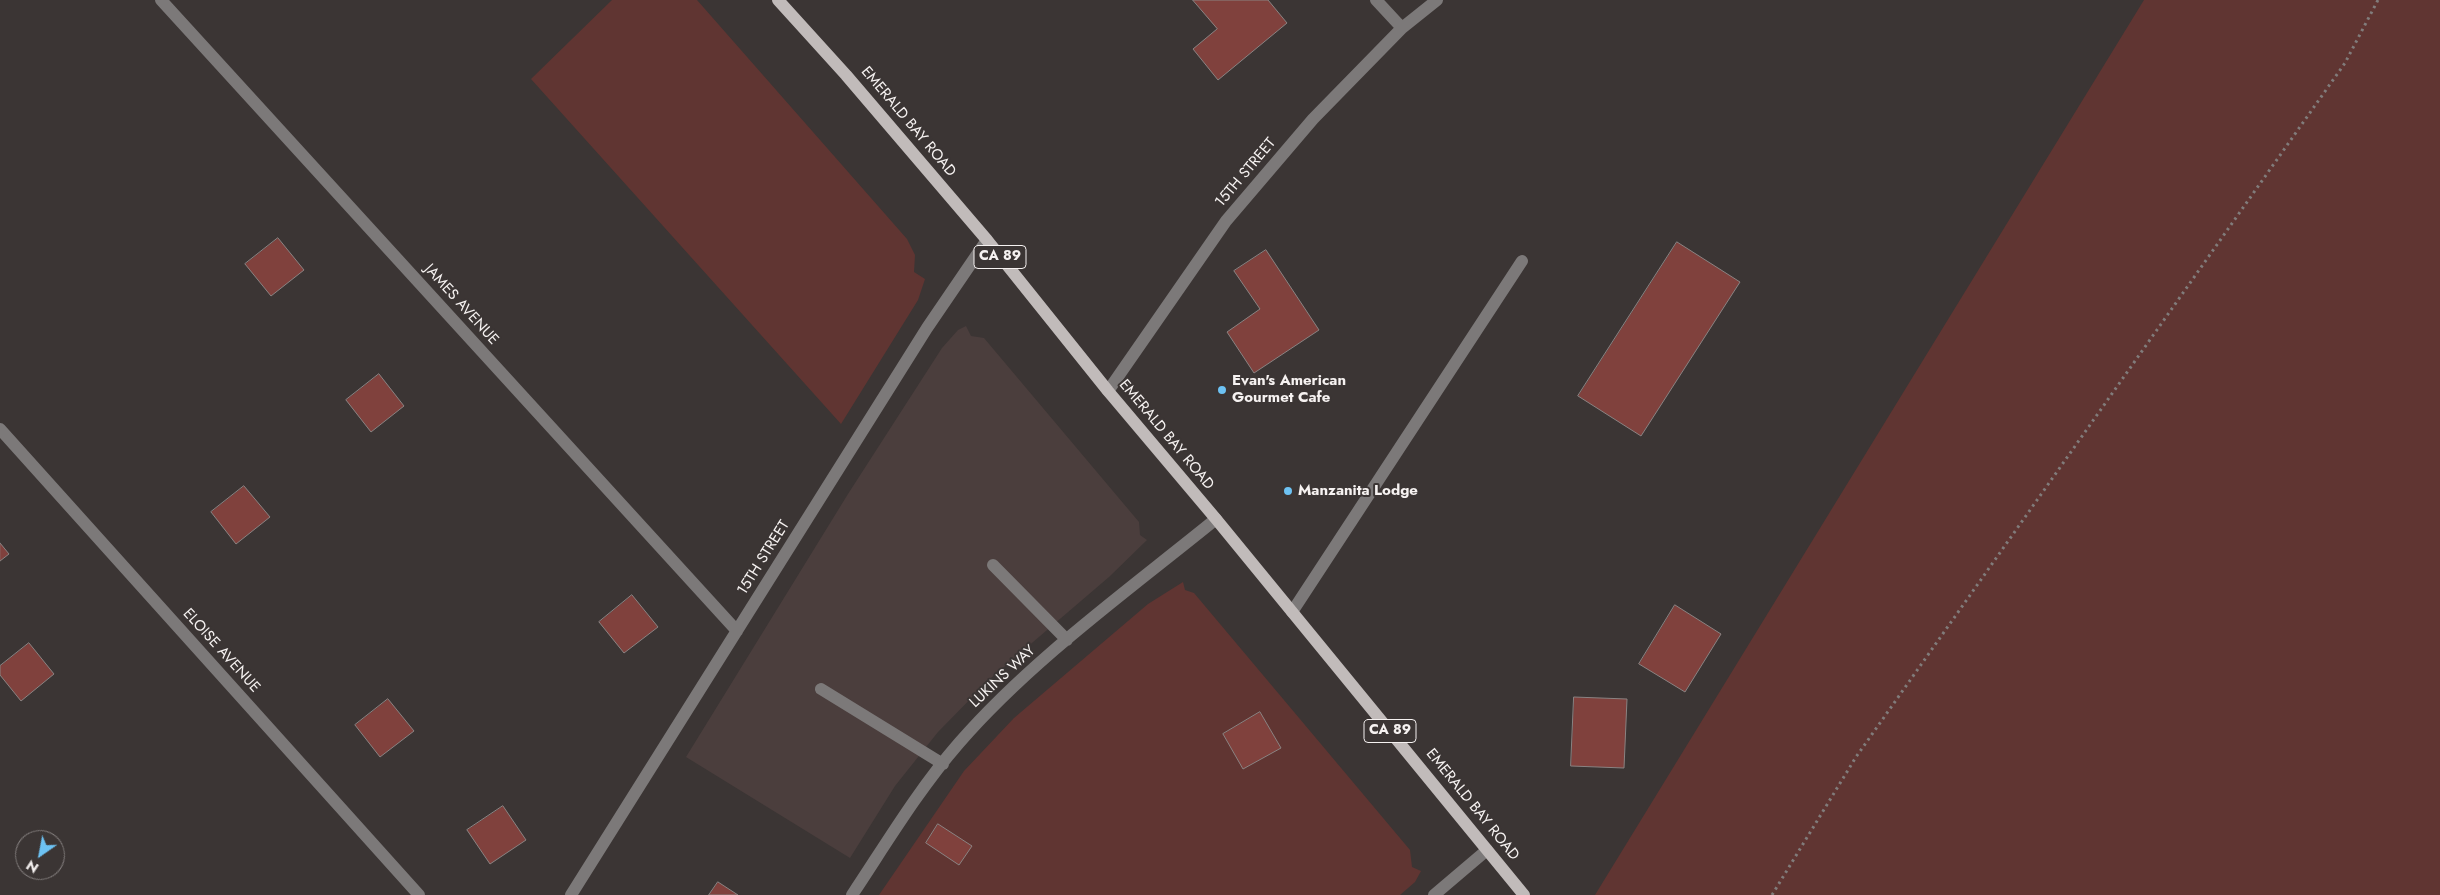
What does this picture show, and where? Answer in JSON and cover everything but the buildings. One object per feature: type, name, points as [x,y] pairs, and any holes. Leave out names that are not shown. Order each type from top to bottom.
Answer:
[{"type":"main road","name":"EMERALD BAY ROAD","points":[[778,0],[846,75],[987,240],[1108,390],[1524,895]]},
{"type":"street","name":"JAMES AVENUE","points":[[161,0],[737,631]]},
{"type":"street","points":[[1376,0],[1402,28]]},
{"type":"street","name":"15TH STREET","points":[[1108,390],[1226,222],[1313,119],[1402,28],[1437,0]]},
{"type":"street","name":"15TH STREET","points":[[571,895],[922,336],[987,240]]},
{"type":"street","points":[[1292,612],[1522,261]]},
{"type":"street","name":"ELOISE AVENUE","points":[[0,429],[419,895]]},
{"type":"street","name":"LUKINS WAY","points":[[852,895],[916,798],[959,743],[1000,700],[1067,640],[1216,519]]},
{"type":"street","points":[[993,565],[1067,640]]},
{"type":"street","points":[[821,690],[943,764]]},
{"type":"street","points":[[1434,895],[1487,850]]},
{"type":"path","points":[[1772,895],[1856,757],[2345,63],[2378,0]]},
{"type":"shaded area","points":[[612,0],[697,0],[907,239],[915,255],[914,272],[925,279],[918,300],[841,424],[531,79]]},
{"type":"shaded area","points":[[2144,0],[2440,0],[2440,895],[1595,895]]},
{"type":"shaded area","points":[[966,326],[971,336],[984,338],[1139,522],[1140,535],[1147,540],[1109,577],[991,678],[938,732],[895,786],[850,858],[686,757],[848,494],[942,348],[958,330]]},
{"type":"shaded area","points":[[1183,582],[1185,590],[1194,593],[1410,850],[1412,867],[1421,871],[1415,882],[1400,895],[879,895],[964,771],[1014,718],[1148,604]]},
{"type":"place","name":"Evan's American Gourmet Cafe","points":[[1222,390]]},
{"type":"place","name":"Manzanita Lodge","points":[[1288,491]]}]
